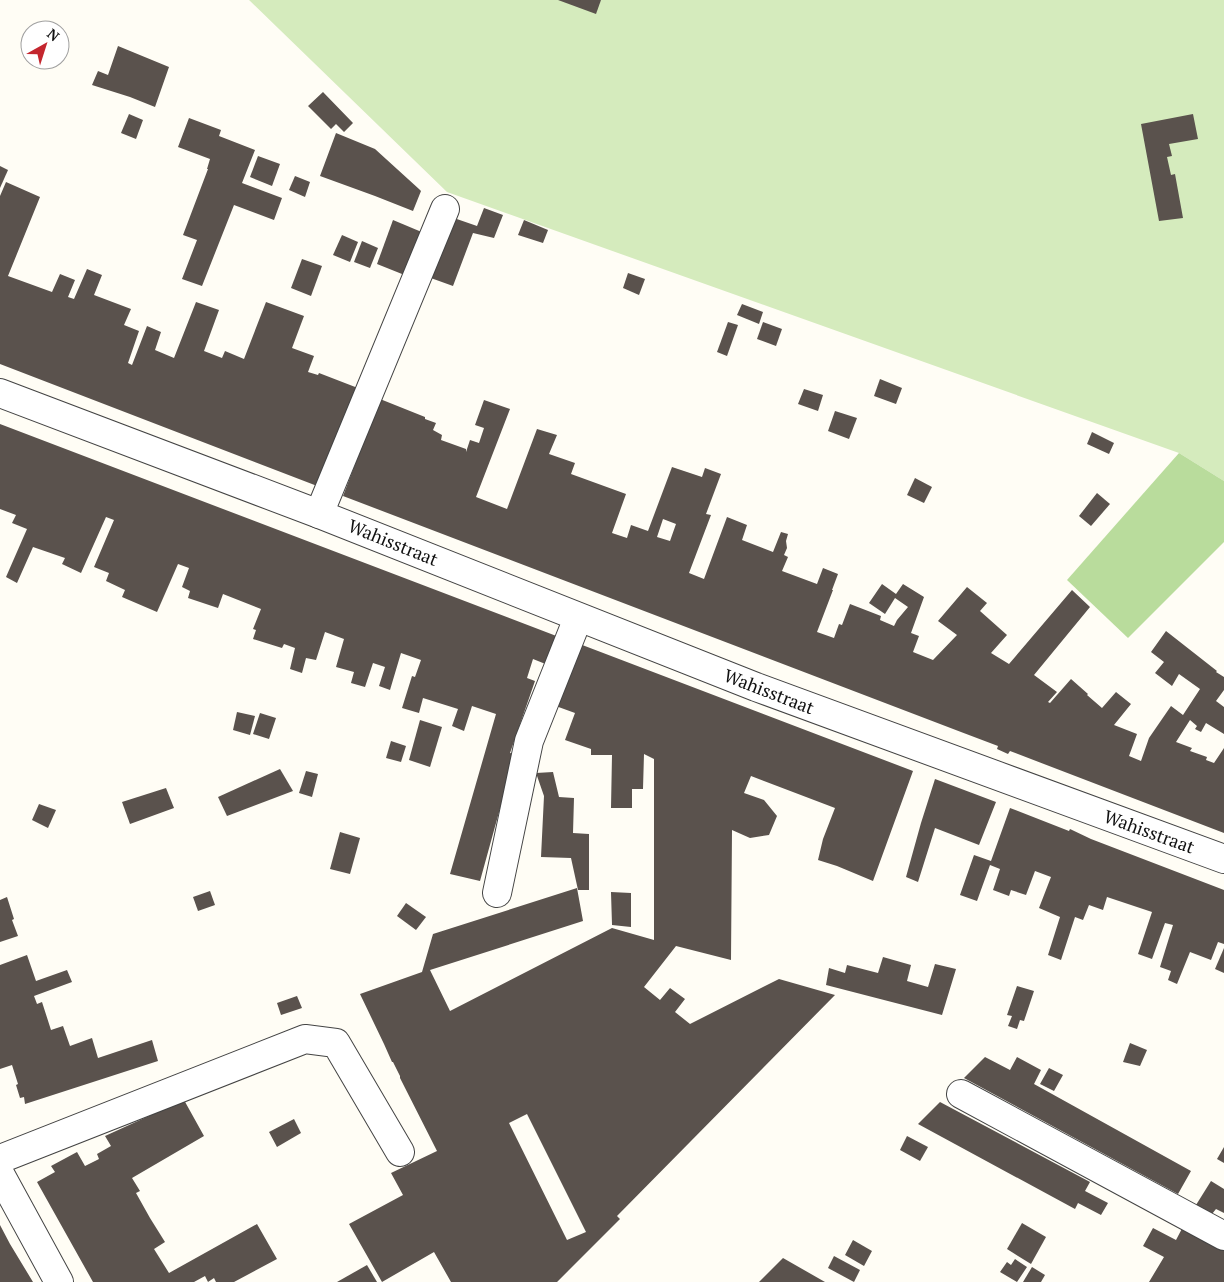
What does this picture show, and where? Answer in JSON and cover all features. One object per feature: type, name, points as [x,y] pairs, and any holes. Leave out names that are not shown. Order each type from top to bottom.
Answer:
[{"type":"street","points":[[319,514],[445,209]]},
{"type":"street","name":"Wahisstraat","points":[[0,393],[319,514],[756,687],[1224,859]]},
{"type":"street","points":[[497,893],[529,740],[578,618]]},
{"type":"street","points":[[0,1159],[305,1039],[336,1042],[400,1152]]},
{"type":"street","points":[[961,1094],[1224,1236]]},
{"type":"street","points":[[0,1174],[59,1282]]},
{"type":"green space","points":[[249,0],[1224,0],[1224,481],[1179,453],[447,192]]},
{"type":"green space","points":[[1179,453],[1224,481],[1224,542],[1128,638],[1067,580]]},
{"type":"building","points":[[558,0],[601,0],[596,14]]},
{"type":"building","points":[[118,46],[169,67],[155,107],[92,85],[98,71],[108,75]]},
{"type":"building","points":[[323,92],[353,123],[344,132],[336,124],[331,129],[308,106]]},
{"type":"building","points":[[129,114],[143,120],[136,139],[121,133]]},
{"type":"building","points":[[1193,114],[1198,139],[1169,144],[1172,156],[1167,157],[1171,175],[1175,174],[1183,218],[1159,221],[1141,124]]},
{"type":"building","points":[[189,118],[221,130],[219,136],[255,150],[242,183],[282,198],[274,220],[234,205],[202,286],[182,279],[197,240],[183,235],[210,159],[178,147]]},
{"type":"building","points":[[336,133],[375,149],[421,191],[413,211],[320,176]]},
{"type":"building","points":[[258,156],[280,164],[272,186],[250,177]]},
{"type":"building","points":[[0,166],[8,170],[0,188]]},
{"type":"building","points":[[295,176],[310,182],[305,197],[289,190]]},
{"type":"building","points":[[6,182],[40,197],[8,276],[52,292],[60,274],[75,280],[68,297],[74,299],[87,269],[102,275],[94,295],[131,309],[124,325],[139,331],[128,363],[132,365],[147,326],[161,332],[155,350],[174,358],[196,302],[219,310],[204,351],[222,358],[225,351],[244,359],[266,302],[304,316],[292,348],[314,356],[308,372],[318,375],[319,373],[363,390],[325,489],[0,364],[0,196]]},
{"type":"building","points":[[484,208],[503,215],[494,238],[473,233],[453,286],[428,277],[451,217],[477,226]]},
{"type":"building","points":[[393,220],[424,233],[407,276],[377,264]]},
{"type":"building","points":[[524,220],[548,230],[543,243],[518,235]]},
{"type":"building","points":[[342,235],[358,242],[350,262],[333,255]]},
{"type":"building","points":[[362,241],[378,248],[370,268],[354,262]]},
{"type":"building","points":[[302,259],[322,266],[311,296],[291,288]]},
{"type":"building","points":[[628,273],[645,279],[639,295],[623,288]]},
{"type":"building","points":[[742,304],[763,312],[759,324],[737,315]]},
{"type":"building","points":[[728,322],[738,325],[727,356],[717,352]]},
{"type":"building","points":[[763,322],[782,329],[776,346],[757,339]]},
{"type":"building","points":[[880,379],[902,388],[896,404],[874,396]]},
{"type":"building","points":[[804,389],[823,395],[818,411],[798,404]]},
{"type":"building","points":[[380,399],[436,423],[433,430],[442,435],[441,440],[466,449],[466,452],[470,440],[479,443],[484,428],[475,425],[484,400],[510,409],[476,497],[507,509],[537,429],[557,435],[549,454],[575,463],[571,474],[626,494],[612,533],[627,538],[631,525],[648,531],[672,467],[702,477],[705,468],[721,474],[706,514],[711,515],[689,573],[704,579],[727,517],[747,525],[742,540],[773,552],[781,532],[788,534],[787,548],[784,555],[788,557],[782,571],[817,584],[823,568],[838,574],[817,632],[834,638],[839,624],[842,625],[850,604],[881,616],[880,620],[894,626],[908,607],[895,598],[885,614],[869,603],[882,584],[896,594],[903,584],[924,597],[911,633],[919,636],[913,652],[933,660],[957,635],[938,621],[967,587],[987,603],[980,611],[1007,635],[991,653],[1009,664],[1072,590],[1090,607],[1034,675],[1057,692],[1048,702],[1050,703],[1071,679],[1102,708],[1116,692],[1131,704],[1114,725],[1137,734],[1129,756],[1141,761],[1149,738],[1171,706],[1183,715],[1200,689],[1179,674],[1172,686],[1155,673],[1164,662],[1151,652],[1166,631],[1224,677],[1224,690],[1216,701],[1224,707],[1224,734],[1206,723],[1201,732],[1195,729],[1197,726],[1190,720],[1176,742],[1192,748],[1190,751],[1207,757],[1206,760],[1214,763],[1224,748],[1224,833],[1010,751],[1008,754],[997,749],[998,746],[343,496]],"holes":[[[663,519],[676,524],[670,541],[657,537]]]},
{"type":"building","points":[[835,411],[857,418],[849,439],[828,431]]},
{"type":"building","points":[[0,424],[559,637],[548,665],[533,659],[527,678],[535,681],[510,753],[515,754],[480,881],[450,874],[496,714],[472,706],[464,731],[452,726],[458,709],[423,698],[419,713],[402,708],[412,676],[415,677],[421,660],[401,653],[390,690],[379,686],[385,667],[373,663],[365,687],[351,683],[354,672],[336,667],[344,639],[325,632],[316,660],[306,658],[302,673],[290,669],[295,648],[284,644],[282,648],[253,639],[256,630],[253,629],[261,609],[223,594],[218,608],[188,598],[190,591],[182,587],[189,568],[178,564],[157,612],[122,597],[125,590],[106,581],[109,573],[94,567],[114,520],[106,517],[81,573],[62,564],[65,558],[33,547],[17,583],[6,577],[27,529],[12,523],[16,515],[0,509]]},
{"type":"building","points":[[1092,432],[1114,443],[1109,454],[1087,444]]},
{"type":"building","points":[[915,478],[932,487],[924,503],[907,495]]},
{"type":"building","points":[[1097,493],[1110,504],[1091,526],[1079,516]]},
{"type":"building","points":[[577,643],[913,771],[873,881],[818,860],[823,839],[835,808],[751,776],[744,793],[764,800],[777,816],[769,835],[750,838],[732,830],[731,960],[676,946],[644,987],[660,1000],[670,988],[685,999],[675,1012],[690,1024],[779,979],[835,995],[617,1216],[620,1219],[557,1282],[451,1282],[434,1252],[382,1282],[349,1224],[403,1195],[391,1173],[437,1151],[360,994],[422,972],[433,934],[577,888],[583,921],[430,970],[450,1011],[612,928],[654,940],[654,759],[644,754],[643,789],[632,789],[632,808],[611,808],[612,755],[591,755],[591,749],[565,740],[575,713],[553,705]],"holes":[[[527,1114],[586,1232],[567,1240],[509,1123]]]},
{"type":"building","points":[[237,712],[255,716],[250,735],[233,730]]},
{"type":"building","points":[[260,713],[276,718],[269,739],[253,734]]},
{"type":"building","points":[[420,720],[442,727],[430,767],[409,760]]},
{"type":"building","points":[[391,741],[406,746],[401,762],[386,758]]},
{"type":"building","points":[[280,769],[293,791],[227,816],[218,797]]},
{"type":"building","points":[[306,771],[318,774],[312,797],[299,793]]},
{"type":"building","points":[[553,772],[559,797],[574,798],[573,833],[589,834],[589,890],[578,890],[571,858],[541,857],[544,796],[536,773]]},
{"type":"building","points":[[935,779],[996,802],[979,845],[935,828],[918,882],[906,877]]},
{"type":"building","points":[[166,788],[174,808],[130,824],[122,802]]},
{"type":"building","points":[[39,804],[56,810],[48,828],[32,820]]},
{"type":"building","points":[[1010,808],[1069,831],[1070,829],[1091,839],[1224,890],[1224,944],[1218,942],[1211,960],[1190,952],[1177,984],[1168,980],[1171,971],[1160,967],[1173,925],[1165,923],[1152,959],[1138,954],[1152,912],[1107,897],[1103,910],[1089,905],[1083,920],[1075,917],[1061,960],[1048,955],[1060,917],[1039,908],[1051,877],[1035,871],[1026,895],[1011,890],[1009,896],[993,890],[1000,869],[990,865],[977,901],[960,895],[974,855],[991,861]]},
{"type":"building","points":[[340,832],[360,838],[350,874],[330,869]]},
{"type":"building","points":[[210,891],[215,905],[198,911],[193,897]]},
{"type":"building","points":[[611,892],[631,893],[631,927],[612,925]]},
{"type":"building","points":[[7,897],[18,936],[0,942],[0,900]]},
{"type":"building","points":[[406,903],[426,917],[416,930],[397,916]]},
{"type":"building","points":[[1224,948],[1224,973],[1215,969]]},
{"type":"building","points":[[27,955],[36,981],[67,970],[72,982],[34,996],[37,1004],[42,1002],[51,1030],[63,1026],[70,1046],[92,1038],[98,1058],[152,1040],[158,1061],[25,1104],[24,1097],[20,1098],[12,1065],[0,1069],[0,965]]},
{"type":"building","points":[[883,957],[911,965],[907,981],[928,987],[935,964],[956,969],[942,1015],[826,985],[829,968],[845,973],[847,965],[878,973]]},
{"type":"building","points":[[1017,986],[1034,991],[1024,1021],[1020,1020],[1017,1029],[1008,1026],[1012,1016],[1007,1015]]},
{"type":"building","points":[[297,996],[302,1008],[281,1015],[277,1003]]},
{"type":"building","points":[[1130,1043],[1147,1050],[1140,1066],[1123,1062]]},
{"type":"building","points":[[985,1057],[1010,1070],[1017,1057],[1041,1070],[1034,1084],[1191,1171],[1178,1194],[964,1078]]},
{"type":"building","points":[[1049,1068],[1063,1075],[1054,1091],[1040,1084]]},
{"type":"building","points":[[184,1100],[204,1136],[132,1178],[140,1191],[136,1193],[165,1242],[154,1249],[169,1273],[257,1224],[277,1259],[234,1282],[216,1282],[214,1278],[208,1282],[205,1276],[194,1282],[93,1282],[37,1182],[55,1172],[51,1166],[77,1152],[85,1166],[99,1159],[97,1154],[111,1146],[105,1136]]},
{"type":"building","points":[[940,1102],[1090,1182],[1085,1191],[1108,1203],[1101,1215],[1078,1203],[1075,1209],[918,1124]]},
{"type":"building","points":[[294,1119],[301,1133],[277,1147],[269,1132]]},
{"type":"building","points":[[907,1136],[928,1147],[920,1161],[900,1150]]},
{"type":"building","points":[[1224,1147],[1224,1163],[1217,1159]]},
{"type":"building","points":[[1211,1181],[1224,1189],[1224,1213],[1216,1209],[1212,1214],[1196,1205]]},
{"type":"building","points":[[1186,1221],[1224,1242],[1224,1282],[1149,1282],[1164,1257],[1143,1246],[1153,1228],[1176,1240]]},
{"type":"building","points":[[1022,1223],[1046,1237],[1031,1264],[1007,1249]]},
{"type":"building","points":[[0,1225],[10,1244],[33,1282],[0,1282]]},
{"type":"building","points":[[853,1240],[872,1251],[864,1266],[845,1255]]},
{"type":"building","points":[[834,1256],[860,1270],[854,1282],[828,1268]]},
{"type":"building","points":[[783,1258],[825,1282],[759,1282]]},
{"type":"building","points":[[1015,1259],[1027,1267],[1017,1282],[1000,1272],[1007,1262],[1011,1265]]},
{"type":"building","points":[[367,1265],[377,1282],[337,1282]]},
{"type":"building","points":[[1032,1267],[1045,1275],[1041,1282],[1023,1282]]}]
